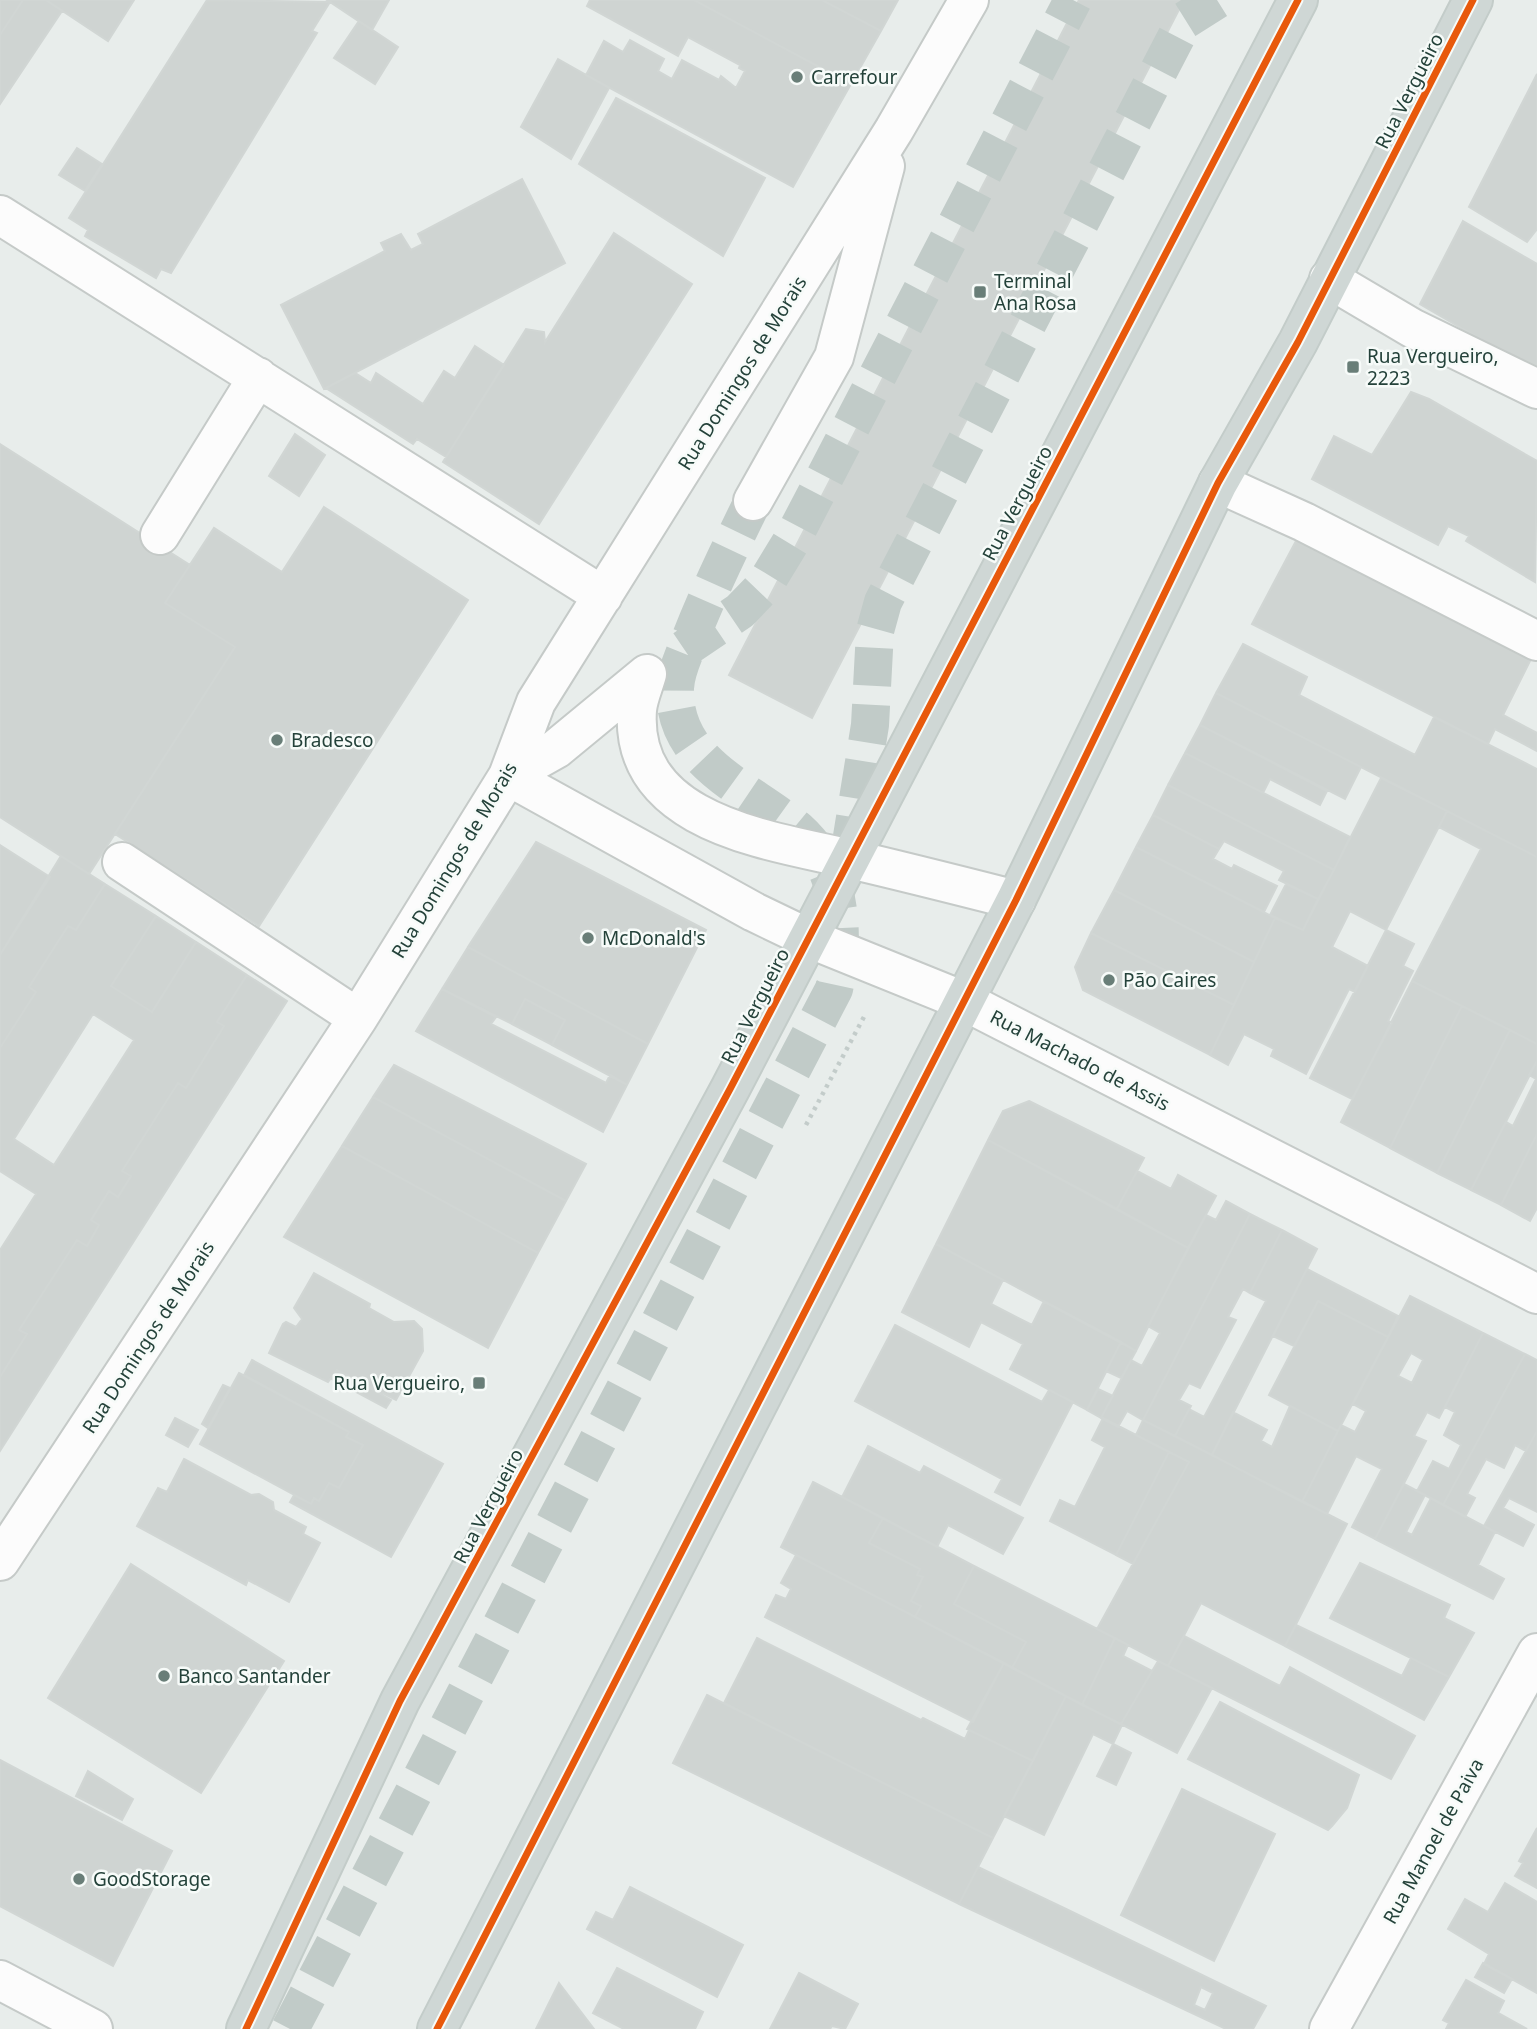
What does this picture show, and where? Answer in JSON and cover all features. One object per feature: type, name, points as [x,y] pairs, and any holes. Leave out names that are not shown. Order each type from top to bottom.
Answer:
[{"type":"main road","name":"Rua Vergueiro","points":[[246,2029],[400,1702],[808,938],[1298,0]]},
{"type":"main road","name":"Rua Vergueiro","points":[[438,2029],[1016,900],[1218,483],[1329,279],[1473,0]]},
{"type":"street","name":"Rua Domingos de Morais","points":[[0,1561],[358,1018],[508,776],[536,702],[894,130],[969,0]]},
{"type":"street","points":[[753,501],[834,357],[894,130]]},
{"type":"street","points":[[0,215],[603,596]]},
{"type":"street","points":[[1329,279],[1412,328],[1537,389]]},
{"type":"street","points":[[160,535],[258,377]]},
{"type":"street","points":[[1218,483],[1304,522],[1537,641]]},
{"type":"street","points":[[508,776],[556,749],[647,674],[637,706],[640,742],[658,780],[687,807],[720,827],[769,842],[848,858],[1016,900]]},
{"type":"street","name":"Rua Machado de Assis","points":[[508,776],[754,912],[808,938],[964,1001],[1537,1294]]},
{"type":"street","points":[[121,862],[358,1018]]},
{"type":"street","name":"Rua Manoel de Paiva","points":[[1329,2029],[1537,1653]]},
{"type":"street","points":[[0,1980],[93,2029]]},
{"type":"path","points":[[806,1125],[865,1015]]},
{"type":"building","points":[[0,0],[23,0],[0,35]]},
{"type":"building","points":[[23,0],[46,0],[62,11],[0,104],[0,35]]},
{"type":"building","points":[[46,0],[134,0],[108,41]]},
{"type":"building","points":[[207,0],[330,2],[312,31],[317,33],[171,273],[161,269],[156,278],[85,236],[88,230],[69,218]]},
{"type":"building","points":[[327,0],[389,0],[372,30]]},
{"type":"building","points":[[590,0],[694,0],[851,84],[793,187],[586,75],[604,41],[623,52],[630,40],[664,59],[658,71],[672,79],[682,60],[719,80],[721,76],[736,88],[745,71],[739,68],[740,65],[688,37],[678,56],[587,6]]},
{"type":"building","points":[[694,0],[822,0],[881,31],[851,84]]},
{"type":"building","points":[[822,0],[898,0],[881,31]]},
{"type":"building","name":"Terminal Ana Rosa","points":[[1079,0],[1184,0],[812,718],[729,675]]},
{"type":"building","points":[[359,21],[398,47],[375,84],[334,58]]},
{"type":"building","points":[[558,59],[609,88],[571,159],[521,127]]},
{"type":"building","points":[[1537,74],[1537,229],[1527,242],[1469,207]]},
{"type":"building","points":[[616,98],[765,178],[723,256],[579,164]]},
{"type":"building","points":[[77,148],[102,164],[85,191],[59,175]]},
{"type":"building","points":[[522,179],[565,263],[324,389],[281,305],[385,251],[381,243],[401,234],[411,250],[423,244],[418,234]]},
{"type":"building","points":[[1463,221],[1537,264],[1537,372],[1420,304]]},
{"type":"building","points":[[614,233],[692,284],[539,524],[443,462],[526,329],[544,332],[545,342]]},
{"type":"building","points":[[475,346],[504,365],[446,457],[417,439],[413,444],[326,388],[355,373],[371,383],[376,373],[423,404],[444,371],[455,378]]},
{"type":"building","points":[[1411,392],[1429,399],[1537,461],[1535,582],[1466,541],[1469,536],[1448,526],[1438,545],[1312,479],[1334,436],[1372,455]]},
{"type":"building","points":[[295,434],[325,455],[299,496],[269,476]]},
{"type":"building","points":[[0,444],[190,565],[165,603],[235,647],[89,874],[0,817]]},
{"type":"building","name":"Bradesco","points":[[324,507],[468,600],[259,926],[115,834],[235,647],[165,603],[214,528],[282,572]]},
{"type":"building","points":[[1297,539],[1531,659],[1503,715],[1537,733],[1537,751],[1495,729],[1488,744],[1252,624]]},
{"type":"building","points":[[1243,644],[1307,677],[1299,695],[1415,755],[1434,717],[1537,769],[1537,857],[1216,693]]},
{"type":"building","points":[[1216,693],[1361,767],[1345,799],[1200,725]]},
{"type":"building","points":[[1200,725],[1327,791],[1320,805],[1270,779],[1263,793],[1185,753]]},
{"type":"building","points":[[1185,753],[1350,837],[1334,870],[1168,785]]},
{"type":"building","points":[[1381,778],[1447,811],[1386,930],[1350,911],[1332,947],[1368,966],[1355,992],[1349,989],[1306,1074],[1271,1056],[1274,1049],[1244,1034],[1228,1065],[1210,1055],[1275,918],[1303,930]]},
{"type":"building","points":[[1168,785],[1334,870],[1318,899],[1279,880],[1284,871],[1224,841],[1219,849],[1153,815]]},
{"type":"building","points":[[1447,811],[1537,857],[1537,1044],[1412,981],[1481,849],[1439,827]]},
{"type":"building","points":[[1153,815],[1219,849],[1213,859],[1232,869],[1234,865],[1277,886],[1264,912],[1136,847]]},
{"type":"building","name":"McDonald's","points":[[536,842],[706,930],[648,1044],[468,947]]},
{"type":"building","points":[[0,845],[50,877],[0,955]]},
{"type":"building","points":[[1136,847],[1275,918],[1254,962],[1114,890]]},
{"type":"building","points":[[61,856],[105,884],[76,930],[68,926],[29,987],[36,992],[0,1048],[0,955]]},
{"type":"building","points":[[105,884],[156,916],[111,986],[152,1012],[196,942],[247,975],[217,1022],[224,1026],[186,1088],[178,1083],[122,1171],[131,1176],[118,1197],[109,1191],[91,1220],[99,1225],[87,1246],[77,1240],[19,1330],[27,1334],[0,1377],[0,1250],[36,1194],[0,1171],[0,1048],[36,992],[29,987],[68,926],[76,930]],"holes":[[[93,1014],[134,1040],[54,1165],[14,1139]]]},
{"type":"building","points":[[1286,884],[1318,899],[1303,930],[1270,915]]},
{"type":"building","points":[[1114,890],[1254,962],[1234,1005],[1091,933]]},
{"type":"building","points":[[156,916],[196,942],[152,1012],[111,986]]},
{"type":"building","points":[[1386,930],[1414,944],[1403,966],[1413,971],[1388,1021],[1392,1023],[1352,1099],[1310,1078]]},
{"type":"building","points":[[1091,933],[1234,1005],[1210,1055],[1083,990],[1075,967]]},
{"type":"building","points":[[468,947],[648,1044],[627,1085],[552,1045],[565,1020],[525,999],[512,1024],[442,989]]},
{"type":"building","points":[[247,975],[287,1001],[0,1451],[0,1377],[27,1334],[19,1330],[77,1240],[87,1246],[99,1225],[91,1220],[109,1191],[118,1197],[131,1176],[122,1171],[178,1083],[186,1088],[224,1026],[217,1022]]},
{"type":"building","points":[[1412,981],[1462,1006],[1390,1148],[1341,1122]]},
{"type":"building","points":[[442,989],[496,1017],[491,1024],[606,1083],[610,1075],[627,1085],[603,1132],[416,1031]]},
{"type":"building","points":[[525,999],[565,1020],[552,1045],[512,1024]]},
{"type":"building","points":[[1462,1006],[1510,1030],[1437,1173],[1390,1148]]},
{"type":"building","points":[[1510,1030],[1537,1044],[1537,1061],[1471,1190],[1437,1173]]},
{"type":"building","points":[[1537,1061],[1537,1134],[1501,1205],[1471,1190],[1506,1122],[1513,1126],[1536,1079],[1529,1075]]},
{"type":"building","points":[[394,1065],[586,1164],[566,1201],[373,1097]]},
{"type":"building","points":[[373,1097],[566,1201],[538,1253],[342,1146]]},
{"type":"building","points":[[1029,1101],[1144,1158],[1117,1209],[988,1140],[1003,1111]]},
{"type":"building","points":[[1537,1134],[1537,1208],[1530,1221],[1501,1205]]},
{"type":"building","points":[[988,1140],[1188,1248],[1136,1351],[936,1244]]},
{"type":"building","points":[[342,1146],[538,1253],[488,1348],[284,1237]]},
{"type":"building","points":[[1137,1171],[1171,1189],[1178,1175],[1216,1196],[1188,1248],[1117,1209]]},
{"type":"building","points":[[1226,1201],[1250,1214],[1143,1420],[1127,1411],[1118,1427],[1101,1418],[1131,1360],[1142,1366],[1160,1333],[1148,1326],[1206,1215],[1216,1220]]},
{"type":"building","points":[[1250,1214],[1282,1230],[1250,1293],[1243,1289],[1228,1317],[1236,1320],[1200,1388],[1189,1383],[1179,1400],[1191,1406],[1175,1436],[1143,1420]]},
{"type":"building","points":[[1282,1230],[1317,1249],[1212,1455],[1175,1436],[1189,1409],[1204,1417],[1266,1301],[1250,1293]]},
{"type":"building","points":[[936,1244],[1003,1280],[991,1304],[1032,1325],[1044,1301],[1121,1342],[1087,1410],[1010,1369],[1023,1344],[981,1322],[969,1347],[902,1312]]},
{"type":"building","points":[[1307,1269],[1398,1316],[1388,1337],[1318,1301],[1294,1346],[1273,1336]]},
{"type":"building","points":[[314,1273],[370,1304],[369,1308],[394,1322],[414,1321],[422,1329],[423,1351],[396,1400],[337,1370],[328,1382],[269,1353],[283,1324],[286,1322],[296,1327],[302,1319],[294,1308]]},
{"type":"building","points":[[1410,1296],[1483,1333],[1439,1418],[1427,1412],[1414,1436],[1426,1441],[1375,1539],[1352,1527],[1382,1469],[1356,1456],[1327,1514],[1302,1502],[1341,1425],[1355,1432],[1366,1411],[1353,1404]],"holes":[[[1411,1353],[1423,1360],[1412,1383],[1398,1376]]]},
{"type":"building","points":[[1318,1301],[1388,1337],[1338,1431],[1269,1395]]},
{"type":"building","points":[[895,1325],[1042,1402],[1049,1390],[1073,1402],[1020,1505],[995,1492],[1002,1479],[855,1401]]},
{"type":"building","points":[[1483,1333],[1525,1354],[1443,1505],[1417,1491],[1433,1461],[1449,1469],[1461,1445],[1444,1435],[1455,1412],[1445,1407]]},
{"type":"building","points":[[1121,1342],[1136,1351],[1121,1378],[1106,1371]]},
{"type":"building","points":[[1525,1354],[1537,1360],[1537,1431],[1526,1451],[1515,1445],[1504,1468],[1486,1459],[1467,1494],[1475,1498],[1465,1517],[1443,1505]]},
{"type":"building","points":[[252,1360],[443,1464],[391,1557],[290,1502],[294,1495],[311,1504],[314,1498],[319,1501],[329,1483],[339,1488],[363,1445],[346,1437],[349,1432],[244,1375]]},
{"type":"building","points":[[337,1370],[391,1400],[386,1408],[332,1379]]},
{"type":"building","points":[[239,1373],[349,1432],[346,1437],[363,1445],[339,1488],[329,1483],[319,1501],[314,1498],[311,1504],[200,1444]]},
{"type":"building","points":[[223,1385],[230,1388],[208,1428],[202,1424]]},
{"type":"building","points":[[1098,1389],[1113,1396],[1101,1418],[1087,1410]]},
{"type":"building","points":[[1290,1406],[1338,1431],[1302,1502],[1212,1455],[1233,1412],[1267,1430],[1261,1441],[1272,1447]]},
{"type":"building","points":[[175,1418],[198,1430],[188,1447],[166,1435]]},
{"type":"building","points":[[1103,1418],[1169,1452],[1116,1555],[1050,1521],[1060,1500],[1075,1507],[1105,1447],[1092,1440]]},
{"type":"building","points":[[1143,1420],[1347,1524],[1285,1646],[1201,1603],[1168,1666],[1097,1629],[1189,1462],[1136,1435]]},
{"type":"building","points":[[1537,1431],[1537,1512],[1509,1498],[1503,1508],[1534,1525],[1523,1546],[1484,1526]]},
{"type":"building","points":[[868,1446],[920,1473],[924,1466],[1023,1518],[1003,1554],[948,1525],[937,1547],[842,1497]]},
{"type":"building","points":[[1169,1452],[1189,1462],[1133,1564],[1116,1555]]},
{"type":"building","points":[[184,1459],[251,1495],[259,1494],[273,1502],[274,1510],[306,1527],[303,1534],[320,1543],[289,1602],[248,1580],[246,1585],[137,1526],[158,1488],[167,1492]]},
{"type":"building","points":[[813,1482],[883,1518],[869,1543],[920,1569],[917,1575],[923,1577],[911,1601],[921,1606],[915,1617],[781,1547]]},
{"type":"building","points":[[1404,1484],[1425,1495],[1406,1532],[1412,1535],[1431,1498],[1495,1532],[1478,1565],[1504,1579],[1493,1599],[1375,1539]]},
{"type":"building","points":[[883,1518],[974,1566],[954,1604],[1026,1642],[1012,1668],[915,1617],[921,1606],[911,1601],[923,1577],[917,1575],[920,1569],[869,1543]]},
{"type":"building","points":[[796,1555],[1004,1663],[973,1722],[765,1617],[776,1595],[786,1599],[791,1589],[781,1583]]},
{"type":"building","points":[[1360,1563],[1450,1605],[1444,1618],[1474,1633],[1449,1677],[1330,1618]]},
{"type":"building","points":[[131,1564],[284,1661],[201,1793],[48,1698]]},
{"type":"building","points":[[974,1566],[1115,1638],[1082,1705],[1012,1668],[1026,1642],[954,1604]]},
{"type":"building","points":[[1296,1625],[1402,1676],[1411,1658],[1449,1677],[1424,1720],[1285,1646]]},
{"type":"building","points":[[1184,1636],[1280,1686],[1290,1667],[1415,1736],[1391,1779],[1168,1666]]},
{"type":"building","points":[[757,1638],[921,1720],[923,1718],[965,1739],[969,1730],[1033,1761],[993,1838],[724,1703]]},
{"type":"building","points":[[1115,1638],[1128,1645],[1123,1656],[1152,1671],[1121,1724],[1082,1705]]},
{"type":"building","points":[[1158,1661],[1212,1688],[1177,1753],[1121,1724]]},
{"type":"building","points":[[1004,1663],[1066,1696],[1033,1761],[967,1729]]},
{"type":"building","points":[[707,1695],[993,1838],[959,1904],[673,1763]]},
{"type":"building","points":[[1066,1696],[1122,1725],[1113,1744],[1093,1734],[1044,1835],[1004,1816]]},
{"type":"building","points":[[1220,1702],[1359,1775],[1347,1808],[1328,1830],[1188,1759]]},
{"type":"building","points":[[1113,1744],[1131,1753],[1116,1785],[1097,1776]]},
{"type":"building","name":"GoodStorage","points":[[0,1760],[172,1851],[113,1966],[0,1906]]},
{"type":"building","points":[[88,1771],[133,1799],[122,1820],[76,1796]]},
{"type":"building","points":[[1182,1789],[1275,1834],[1214,1961],[1121,1915]]},
{"type":"building","points":[[1537,1828],[1537,1888],[1515,1876],[1523,1863],[1519,1861]]},
{"type":"building","points":[[978,1867],[1266,2006],[1253,2029],[1226,2029],[959,1904]],"holes":[[[1201,1987],[1213,1993],[1205,2010],[1194,2005]]]},
{"type":"building","points":[[1505,1883],[1537,1902],[1537,1993],[1484,1964],[1489,1954],[1448,1929],[1465,1899],[1488,1912]]},
{"type":"building","points":[[630,1887],[743,1945],[717,1997],[587,1929],[596,1912],[613,1920]]},
{"type":"building","points":[[1483,1963],[1512,1979],[1504,1993],[1475,1977]]},
{"type":"building","points":[[617,1968],[703,2012],[695,2029],[624,2029],[593,2013]]},
{"type":"building","points":[[799,1973],[858,2004],[845,2029],[832,2026],[830,2029],[770,2029]]},
{"type":"building","points":[[1466,1980],[1504,2001],[1498,2013],[1527,2029],[1446,2029],[1449,2023],[1443,2020]]},
{"type":"building","points":[[559,1983],[594,2029],[536,2029]]},
{"type":"tunnel","points":[[684,649],[740,611],[764,586],[792,540],[1073,0]]},
{"type":"tunnel","points":[[849,855],[870,725],[875,631],[883,602],[1185,20],[1217,0]]},
{"type":"tunnel","points":[[290,2029],[834,989],[840,947],[839,925],[832,883],[824,864],[813,846],[798,830],[717,772],[700,755],[686,736],[678,714],[675,688],[681,662],[753,501]]},
{"type":"cycle path","points":[[246,2029],[400,1701],[730,1089],[1298,0]]},
{"type":"cycle path","points":[[437,2029],[1016,900],[1218,483],[1298,342],[1473,0]]},
{"type":"place","name":"Carrefour","points":[[797,77]]},
{"type":"place","name":"Terminal Ana Rosa","points":[[980,292]]},
{"type":"place","name":"Rua Vergueiro, 2223","points":[[1353,367]]},
{"type":"place","name":"Bradesco","points":[[277,740]]},
{"type":"place","name":"McDonald's","points":[[588,938]]},
{"type":"place","name":"Pão Caires","points":[[1109,980]]},
{"type":"place","name":"Rua Vergueiro,","points":[[479,1383]]},
{"type":"place","name":"Banco Santander","points":[[164,1676]]},
{"type":"place","name":"GoodStorage","points":[[79,1879]]}]
